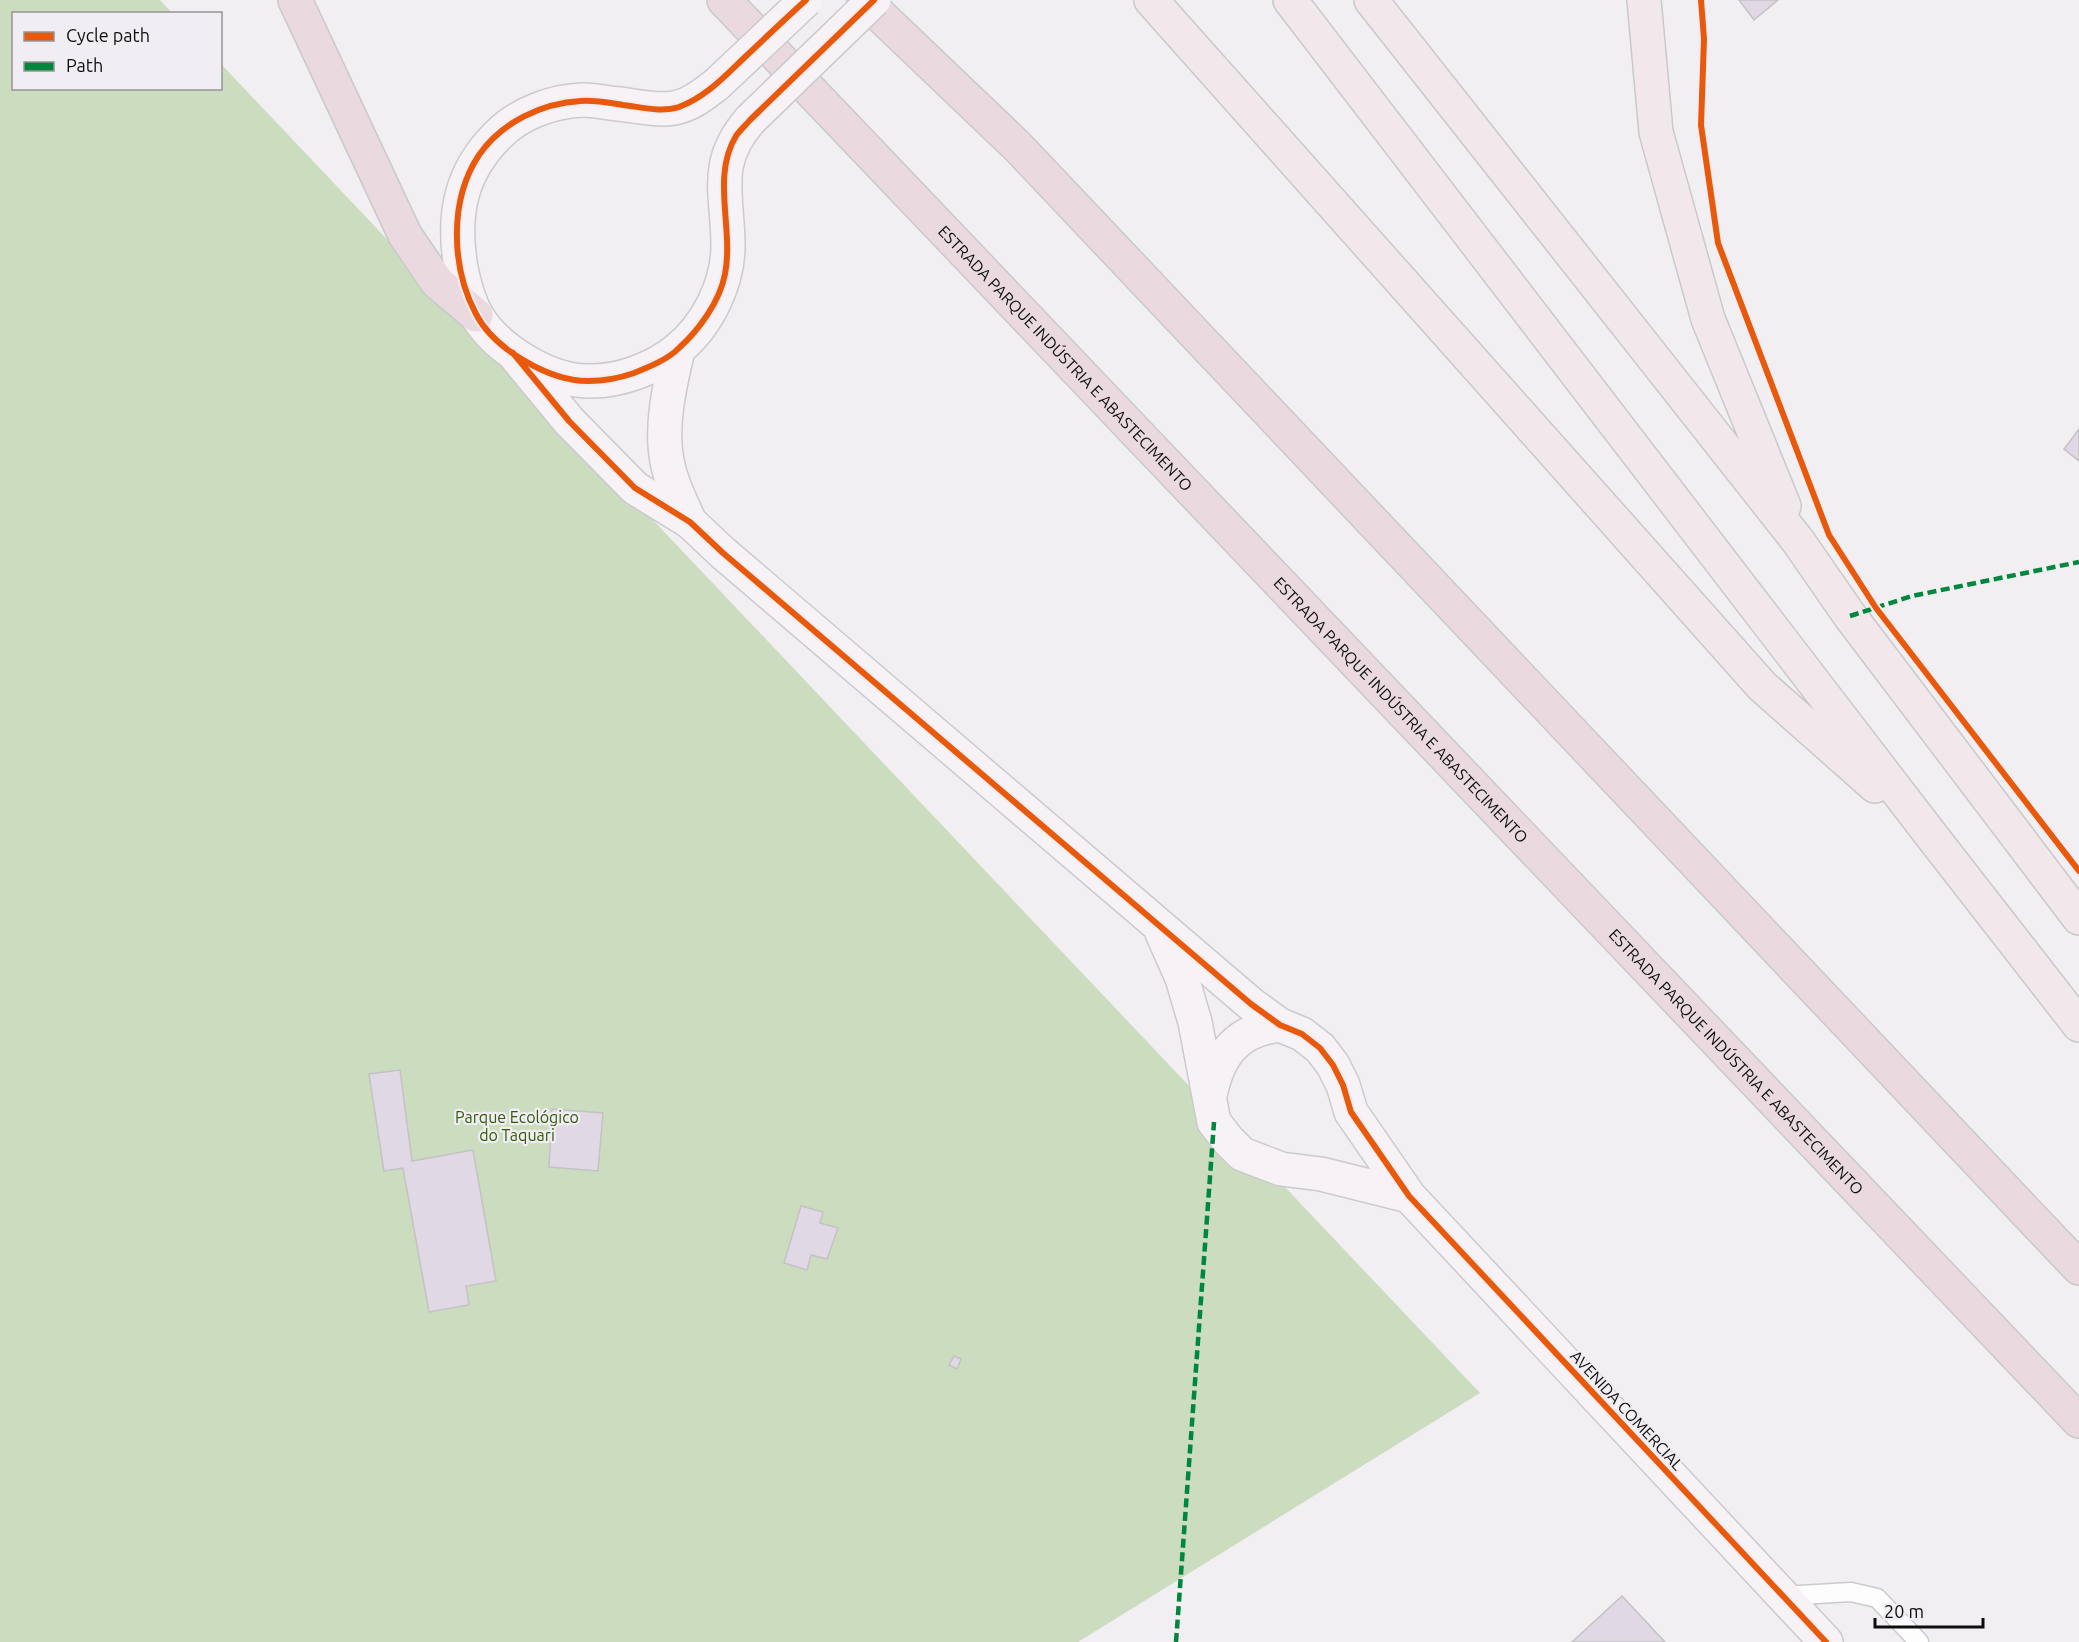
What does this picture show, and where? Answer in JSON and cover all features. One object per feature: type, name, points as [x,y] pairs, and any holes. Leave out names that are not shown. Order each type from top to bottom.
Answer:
[{"type":"highway","points":[[295,0],[405,235],[437,282],[476,315]]},
{"type":"highway","name":"ESTRADA PARQUE INDÚSTRIA E ABASTECIMENTO","points":[[724,0],[2079,1421]]},
{"type":"highway","points":[[864,0],[1027,156],[2079,1268]]},
{"type":"main road","points":[[1151,0],[1762,686],[1930,835]]},
{"type":"main road","points":[[1290,0],[1930,835],[2079,1025]]},
{"type":"main road","points":[[1371,0],[1798,541],[1850,616],[2079,918]]},
{"type":"main road","points":[[1644,0],[1656,132],[1708,319],[1798,541]]},
{"type":"street","points":[[690,522],[635,488],[569,422],[513,353],[493,336],[476,315],[463,280],[458,247],[457,214],[465,182],[480,154],[501,132],[523,116],[554,105],[583,100],[657,110],[675,108],[696,100],[717,84],[806,0]]},
{"type":"street","points":[[513,353],[548,373],[587,381],[622,377],[650,367],[678,350],[715,302],[725,276],[728,246],[724,180],[728,156],[736,136],[874,0]]},
{"type":"street","points":[[678,350],[668,391],[667,460],[676,491],[690,522]]},
{"type":"street","name":"AVENIDA COMERCIAL","points":[[690,522],[723,553],[1251,1004],[1280,1025],[1302,1034],[1320,1048],[1343,1085],[1351,1112],[1408,1196],[1826,1642]]},
{"type":"street","points":[[1158,925],[1182,978],[1195,1022],[1214,1122],[1228,1140],[1242,1154],[1281,1169],[1322,1174],[1408,1196]]},
{"type":"street","points":[[1209,1100],[1214,1077],[1225,1055],[1235,1042],[1267,1026],[1280,1025]]},
{"type":"lane","points":[[1783,1596],[1851,1592],[1877,1598],[1919,1642]]},
{"type":"green space","name":"Parque Ecológico do Taquari","points":[[0,0],[160,0],[171,12],[12,12],[12,90],[222,90],[222,65],[1480,1393],[1078,1642],[0,1642]]},
{"type":"building","points":[[1739,0],[1778,0],[1754,20]]},
{"type":"building","points":[[2079,429],[2079,461],[2064,449]]},
{"type":"building","points":[[400,1070],[412,1161],[473,1150],[496,1281],[466,1286],[469,1305],[429,1312],[403,1168],[384,1171],[369,1074]]},
{"type":"building","points":[[552,1109],[603,1113],[598,1171],[549,1167]]},
{"type":"building","points":[[801,1206],[823,1212],[820,1223],[838,1228],[827,1259],[811,1255],[807,1270],[784,1263]]},
{"type":"building","points":[[954,1356],[961,1359],[957,1369],[949,1365]]},
{"type":"building","points":[[1622,1596],[1665,1642],[1572,1642]]},
{"type":"marked path","points":[[1850,616],[1912,596],[2079,562]]},
{"type":"marked path","points":[[1176,1642],[1214,1122]]},
{"type":"cycle path","points":[[806,0],[722,79],[689,103],[672,109],[658,110],[597,101],[566,103],[524,116],[488,143],[469,173],[462,192],[458,213],[458,255],[468,296],[476,314],[484,327],[509,351],[540,369],[573,380],[588,381],[611,379],[634,373],[658,363],[687,341],[714,305],[725,274],[727,257],[725,169],[736,136],[874,0]]},
{"type":"cycle path","points":[[1701,0],[1704,39],[1701,125],[1718,243],[1829,535],[1876,608],[2079,871]]},
{"type":"cycle path","points":[[513,353],[569,421],[635,488],[690,522],[723,553],[1251,1004],[1280,1025],[1302,1034],[1320,1048],[1333,1065],[1343,1085],[1351,1112],[1409,1196],[1826,1642]]}]
